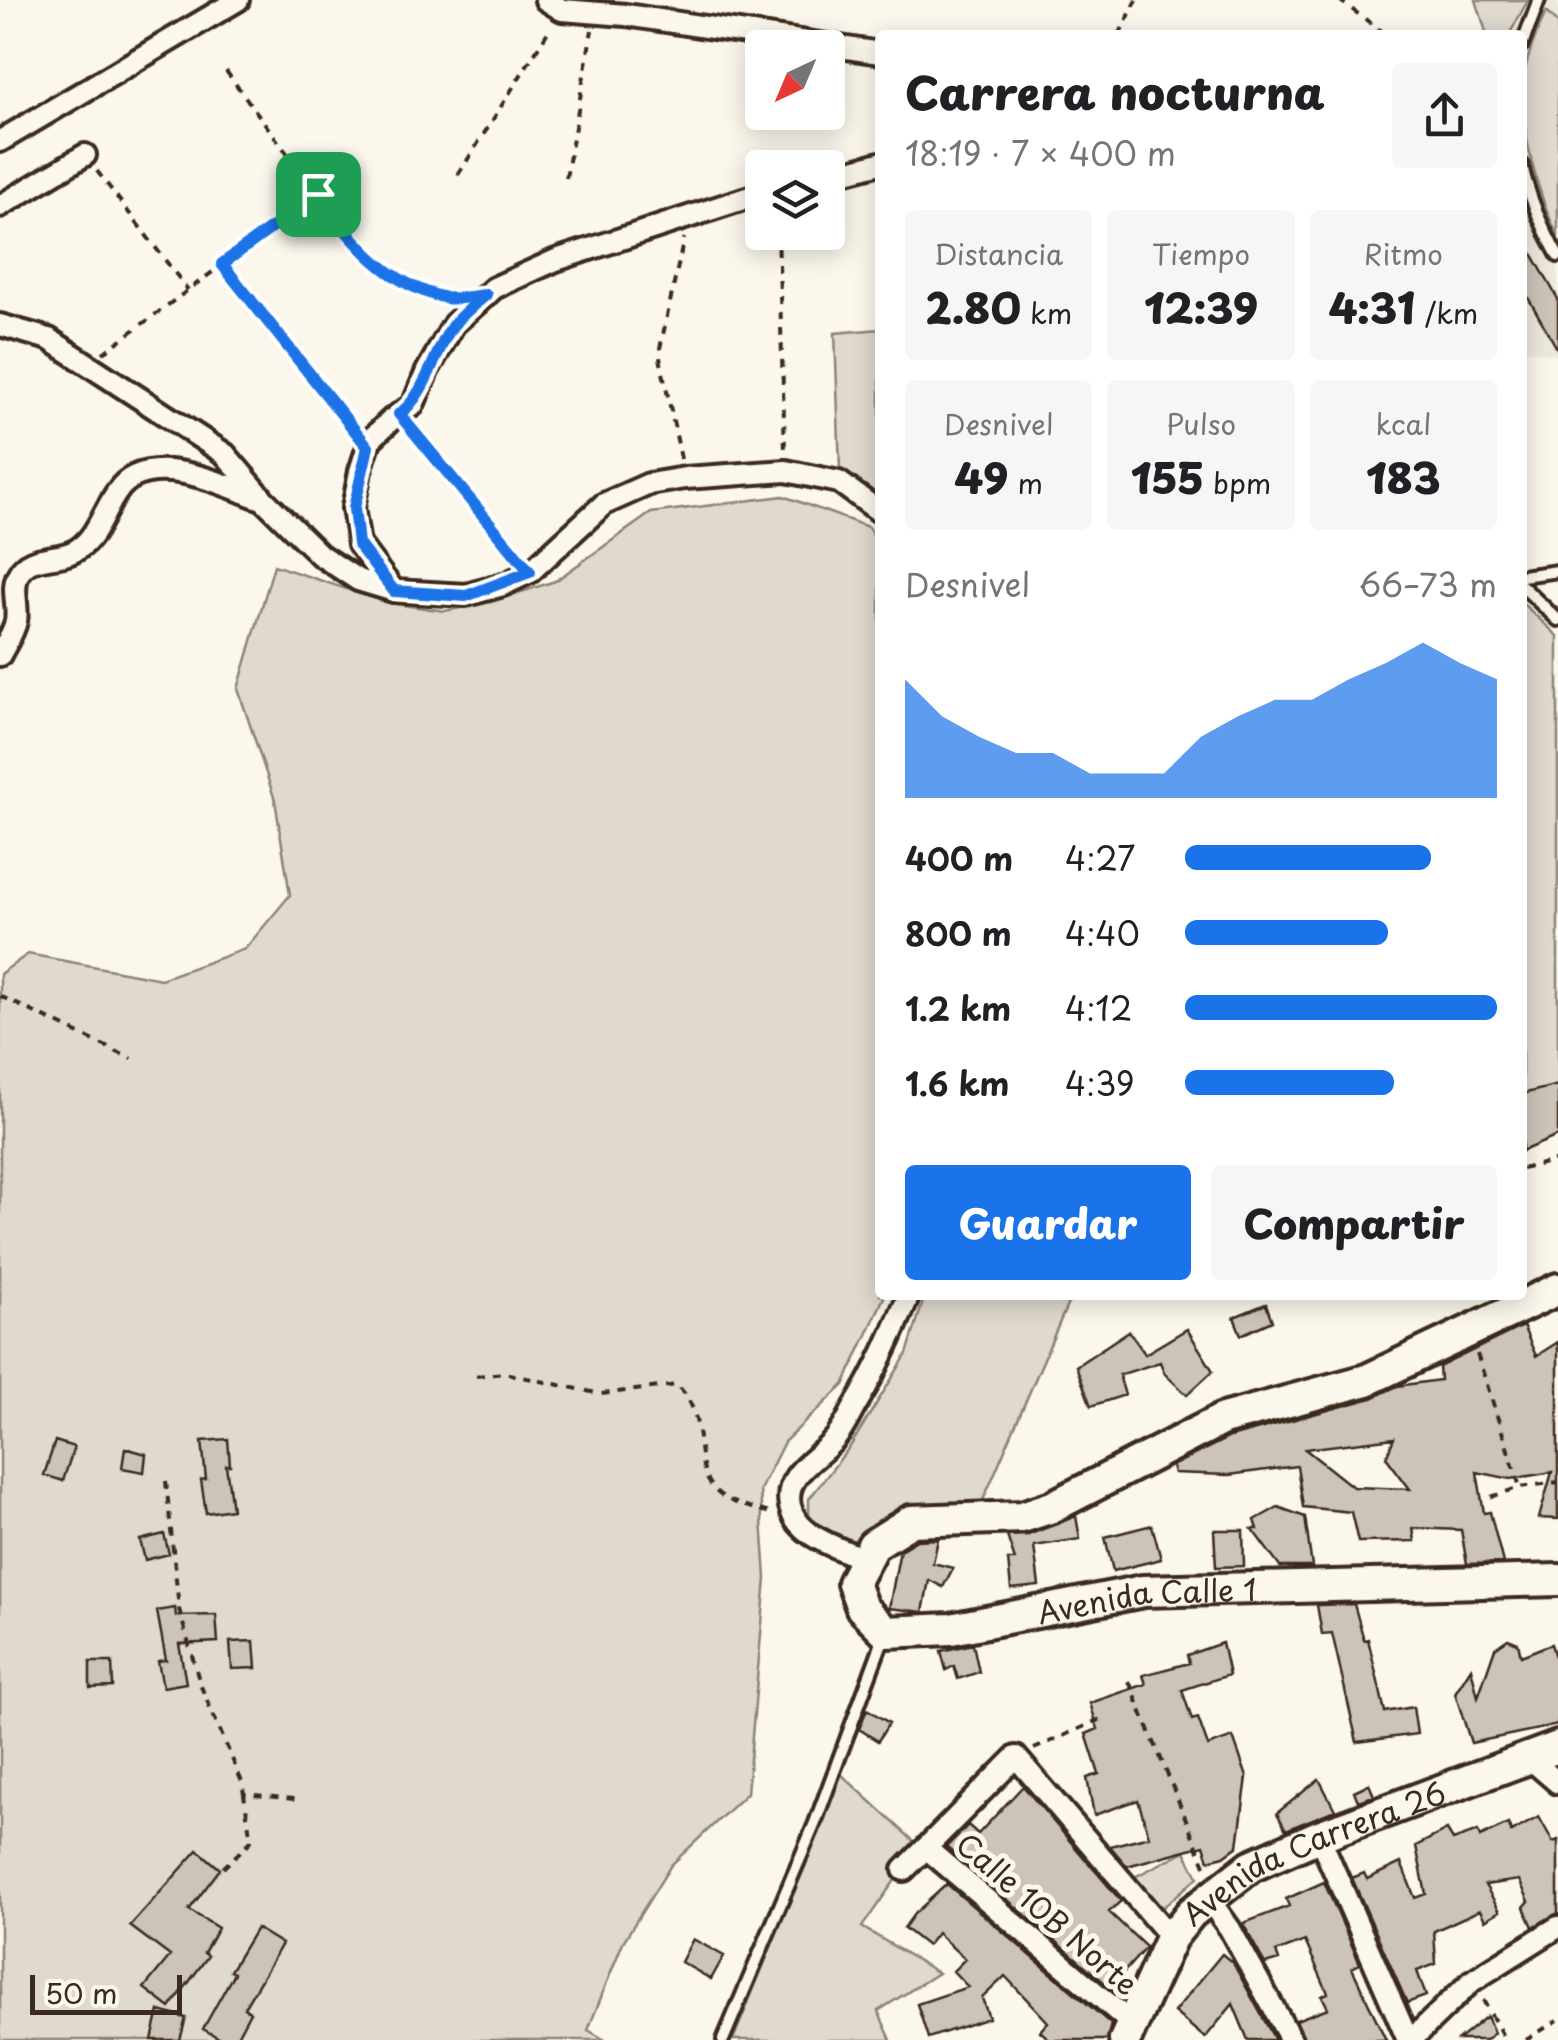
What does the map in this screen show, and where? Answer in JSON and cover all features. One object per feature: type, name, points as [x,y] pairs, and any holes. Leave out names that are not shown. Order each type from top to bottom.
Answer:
[{"type":"street","points":[[0,141],[238,0]]},
{"type":"street","points":[[554,5],[595,12],[633,8],[875,52]]},
{"type":"street","points":[[0,206],[85,155]]},
{"type":"street","points":[[845,172],[875,164]]},
{"type":"street","points":[[394,591],[358,544],[354,508],[370,440],[413,405],[426,372],[454,324],[494,288],[556,260],[745,198]]},
{"type":"street","points":[[0,325],[49,339],[225,454],[265,501],[320,555],[358,580],[394,591],[466,596],[530,572],[604,504],[649,484],[786,471],[838,482],[875,508]]},
{"type":"street","points":[[0,655],[16,620],[17,576],[26,565],[40,558],[66,557],[86,544],[119,488],[138,475],[194,473],[265,501]]},
{"type":"street","points":[[886,1632],[862,1608],[852,1583],[872,1545],[911,1522],[1022,1516],[1052,1507],[1224,1420],[1367,1380],[1558,1289]]},
{"type":"street","points":[[863,1559],[812,1536],[798,1524],[790,1504],[792,1484],[808,1461],[836,1439],[888,1347],[907,1300]]},
{"type":"street","name":"Avenida Calle 1","points":[[886,1632],[951,1628],[1144,1591],[1558,1580]]},
{"type":"street","name":"Avenida Carrera 26","points":[[1128,2032],[1171,1938],[1191,1912],[1251,1866],[1319,1836],[1558,1747]]},
{"type":"street","points":[[904,1870],[1016,1757],[1171,1938]]},
{"type":"street","points":[[1528,1758],[1558,1783]]},
{"type":"street","points":[[1319,1836],[1410,2040],[1472,1980],[1558,1927]]},
{"type":"street","name":"Calle 10B Norte","points":[[926,1848],[1128,2032]]},
{"type":"street","points":[[1212,1894],[1291,2040]]},
{"type":"lane","points":[[1527,32],[1539,0]]},
{"type":"lane","points":[[1527,189],[1558,256]]},
{"type":"lane","points":[[1527,575],[1558,571]]},
{"type":"lane","points":[[1527,591],[1558,620]]},
{"type":"lane","points":[[723,2040],[815,1822],[886,1632]]},
{"type":"path","points":[[1122,30],[1137,0]]},
{"type":"path","points":[[1339,0],[1376,30]]},
{"type":"path","points":[[458,175],[554,5]]},
{"type":"path","points":[[566,178],[595,12]]},
{"type":"path","points":[[226,71],[352,241],[396,279],[448,298],[486,295]]},
{"type":"path","points":[[85,155],[188,290]]},
{"type":"path","points":[[87,364],[318,194]]},
{"type":"path","points":[[685,478],[658,353],[688,216]]},
{"type":"path","points":[[779,250],[786,471]]},
{"type":"path","points":[[222,264],[368,447]]},
{"type":"path","points":[[399,414],[530,572]]},
{"type":"path","points":[[0,996],[132,1059]]},
{"type":"path","points":[[1527,1168],[1558,1160]]},
{"type":"path","points":[[1480,1362],[1520,1487]]},
{"type":"path","points":[[476,1376],[504,1373],[601,1394],[677,1385],[690,1399],[702,1439],[702,1472],[720,1495],[798,1524]]},
{"type":"path","points":[[166,1480],[180,1609],[200,1684],[242,1782],[252,1841],[224,1868]]},
{"type":"path","points":[[1491,1497],[1520,1487],[1558,1482]]},
{"type":"path","points":[[1129,1681],[1212,1894]]},
{"type":"path","points":[[1016,1757],[1107,1716]]},
{"type":"path","points":[[244,1794],[295,1800]]},
{"type":"path","points":[[1472,1980],[1505,2040]]},
{"type":"path","points":[[1526,2040],[1558,2020]]},
{"type":"shaded area","points":[[1476,0],[1558,0],[1558,356],[1527,350],[1527,30],[1485,30]]},
{"type":"shaded area","points":[[1476,0],[1528,0],[1512,30],[1485,30]]},
{"type":"shaded area","points":[[1546,12],[1558,24],[1558,237],[1532,164],[1527,137],[1527,64]]},
{"type":"shaded area","points":[[875,329],[875,494],[840,470],[835,333]]},
{"type":"shaded area","points":[[783,496],[868,527],[875,539],[875,1300],[883,1300],[844,1385],[784,1442],[760,1490],[766,1578],[747,1793],[671,1865],[623,1942],[588,2030],[605,2040],[0,2040],[0,974],[28,954],[161,979],[245,949],[290,895],[275,800],[238,689],[274,565],[389,603],[445,611],[491,602],[555,581],[651,513]]},
{"type":"shaded area","points":[[1527,608],[1558,636],[1558,1087],[1527,1100]]},
{"type":"shaded area","points":[[923,1300],[1074,1300],[1068,1303],[981,1505],[892,1514],[852,1542],[809,1520],[809,1499],[851,1445],[907,1354]]},
{"type":"shaded area","points":[[841,1774],[919,1846],[862,1927],[938,1973],[878,2011],[891,2040],[733,2040]]},
{"type":"shaded area","points":[[1185,1851],[1198,1877],[1154,1915],[1127,1881]]},
{"type":"building","points":[[1527,245],[1558,299],[1558,350],[1527,296]]},
{"type":"building","points":[[1558,1085],[1558,1136],[1527,1149],[1527,1093]]},
{"type":"building","points":[[1266,1304],[1272,1321],[1241,1335],[1234,1317]]},
{"type":"building","points":[[1523,1326],[1536,1356],[1558,1342],[1558,1519],[1539,1518],[1552,1472],[1511,1479],[1477,1472],[1484,1513],[1490,1512],[1503,1563],[1467,1564],[1461,1530],[1413,1528],[1415,1541],[1358,1542],[1351,1512],[1303,1507],[1297,1466],[1229,1475],[1174,1473],[1172,1466],[1230,1437],[1372,1398],[1397,1386],[1440,1380],[1439,1367]],"holes":[[[1394,1438],[1386,1457],[1410,1489],[1353,1487],[1305,1449]]]},
{"type":"building","points":[[1187,1329],[1213,1371],[1187,1395],[1165,1374],[1160,1362],[1119,1375],[1125,1395],[1091,1406],[1076,1366],[1129,1331],[1145,1354]]},
{"type":"building","points":[[228,1439],[230,1465],[226,1465],[232,1509],[206,1513],[201,1480],[206,1479],[202,1441]]},
{"type":"building","points":[[55,1441],[74,1447],[63,1481],[44,1475]]},
{"type":"building","points":[[125,1448],[146,1454],[144,1472],[122,1468]]},
{"type":"building","points":[[1278,1507],[1305,1517],[1312,1567],[1280,1567],[1252,1529],[1258,1529],[1255,1520]]},
{"type":"building","points":[[1076,1516],[1080,1539],[1034,1546],[1039,1586],[1011,1589],[1008,1560],[1015,1560],[1007,1536],[1028,1535]]},
{"type":"building","points":[[1152,1525],[1161,1559],[1113,1571],[1105,1537]]},
{"type":"building","points":[[1214,1530],[1243,1530],[1244,1566],[1216,1567]]},
{"type":"building","points":[[164,1534],[169,1554],[145,1560],[140,1540]]},
{"type":"building","points":[[938,1539],[933,1563],[953,1568],[943,1587],[929,1580],[923,1612],[889,1608],[900,1550],[917,1540]]},
{"type":"building","points":[[1354,1604],[1364,1640],[1368,1639],[1385,1712],[1413,1707],[1417,1734],[1357,1742],[1332,1633],[1322,1634],[1317,1605]]},
{"type":"building","points":[[175,1608],[176,1616],[216,1615],[218,1642],[179,1644],[186,1683],[163,1687],[158,1661],[166,1660],[157,1611]]},
{"type":"building","points":[[1508,1639],[1518,1643],[1521,1656],[1551,1644],[1558,1667],[1558,1725],[1471,1743],[1455,1693],[1471,1668],[1478,1697],[1495,1648]]},
{"type":"building","points":[[254,1641],[256,1668],[232,1669],[230,1642]]},
{"type":"building","points":[[1222,1643],[1229,1675],[1182,1690],[1192,1720],[1198,1718],[1208,1746],[1233,1737],[1247,1777],[1238,1846],[1209,1860],[1204,1845],[1127,1866],[1110,1846],[1149,1836],[1138,1800],[1094,1815],[1087,1778],[1099,1774],[1086,1734],[1098,1729],[1090,1703],[1146,1684],[1143,1675],[1189,1663],[1187,1655]]},
{"type":"building","points":[[973,1644],[979,1672],[958,1679],[954,1666],[946,1670],[941,1651]]},
{"type":"building","points":[[90,1662],[112,1662],[113,1687],[90,1688]]},
{"type":"building","points":[[867,1709],[889,1723],[878,1741],[859,1729]]},
{"type":"building","points":[[1319,1779],[1335,1810],[1286,1830],[1277,1813]]},
{"type":"building","points":[[1369,1784],[1374,1796],[1358,1801],[1354,1791]]},
{"type":"building","points":[[1023,1786],[1121,1901],[1109,1912],[1146,1947],[1116,1981],[1119,1984],[1113,1990],[946,1847],[968,1825],[978,1834]]},
{"type":"building","points":[[1539,1817],[1553,1842],[1558,1840],[1558,1913],[1533,1927],[1524,1907],[1529,1901],[1519,1880],[1485,1885],[1500,1911],[1485,1920],[1480,1910],[1434,1931],[1436,1964],[1417,1971],[1426,1996],[1407,2003],[1352,1878],[1364,1873],[1367,1879],[1401,1863],[1415,1898],[1426,1894],[1416,1846],[1447,1830],[1453,1840],[1478,1831],[1480,1837],[1508,1824],[1511,1832]]},
{"type":"building","points":[[198,1850],[220,1869],[189,1910],[218,1928],[204,1953],[208,1956],[170,2008],[144,1988],[170,1956],[130,1926]]},
{"type":"building","points":[[1324,1882],[1360,1964],[1352,1968],[1386,2040],[1305,2040],[1296,2020],[1328,2008],[1322,1996],[1328,1993],[1305,1941],[1276,1952],[1279,1960],[1265,1964],[1244,1923],[1289,1906],[1286,1899]]},
{"type":"building","points":[[947,1884],[1111,2024],[1107,2040],[1050,2040],[1040,2031],[1048,2022],[1005,1976],[982,1998],[989,2018],[928,2038],[917,2004],[968,1987],[953,1971],[965,1959],[937,1933],[927,1946],[904,1928]]},
{"type":"building","points":[[256,1928],[282,1944],[244,2008],[250,2012],[235,2040],[223,2040],[203,2029],[234,1973],[230,1971]]},
{"type":"building","points":[[693,1939],[724,1956],[711,1979],[681,1962]]},
{"type":"building","points":[[1222,1954],[1233,1963],[1275,2040],[1248,2040],[1233,2004],[1205,2038],[1174,2012]]},
{"type":"building","points":[[159,2011],[186,2018],[180,2040],[152,2040]]},
{"type":"building","points":[[1487,2016],[1494,2033],[1486,2040],[1458,2040]]},
{"type":"route","points":[[318,194],[352,241],[396,279],[448,298],[486,295],[454,324],[426,372],[413,405],[399,414],[530,572],[466,596],[394,591],[358,544],[354,508],[368,447],[222,264],[318,194]]}]
